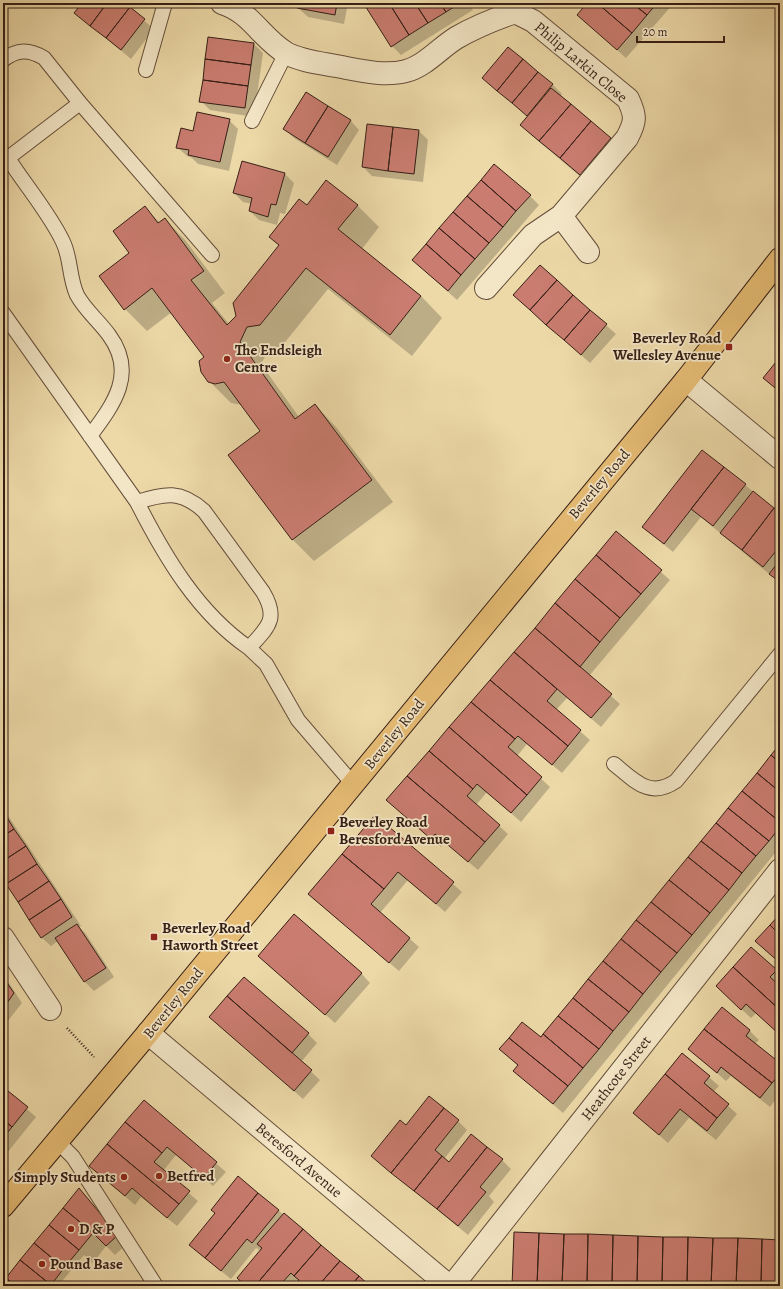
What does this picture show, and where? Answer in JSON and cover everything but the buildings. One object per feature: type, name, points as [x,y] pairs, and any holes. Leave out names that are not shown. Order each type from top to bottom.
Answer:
[{"type":"main road","name":"Beverley Road","points":[[3,1206],[148,1033],[686,380],[780,259]]},
{"type":"street","name":"Philip Larkin Close","points":[[222,3],[235,7],[249,18],[265,36],[286,53],[308,61],[359,71],[384,73],[405,72],[427,60],[457,38],[519,7],[628,99],[634,113],[634,125],[627,138],[561,216],[533,235],[486,288]]},
{"type":"street","points":[[561,216],[588,252]]},
{"type":"street","points":[[686,380],[780,458]]},
{"type":"street","name":"Heathcote Street","points":[[452,1286],[780,870]]},
{"type":"street","points":[[3,938],[50,1009]]},
{"type":"street","name":"Beresford Avenue","points":[[148,1033],[449,1286]]},
{"type":"lane","points":[[146,70],[164,3]]},
{"type":"lane","points":[[3,60],[16,52],[26,51],[44,58],[212,255]]},
{"type":"lane","points":[[252,121],[286,53]]},
{"type":"lane","points":[[80,102],[6,160],[58,231],[67,252],[77,295],[89,312],[109,334],[118,349],[122,362],[122,374],[118,391],[90,436]]},
{"type":"lane","points":[[3,313],[137,502],[161,549],[191,592],[232,637],[250,648],[266,664],[298,720],[353,784]]},
{"type":"lane","points":[[137,502],[167,494],[182,496],[194,502],[204,511],[263,592],[270,605],[271,617],[268,624],[250,648]]},
{"type":"lane","points":[[614,764],[638,784],[650,789],[669,787],[676,782],[780,654]]},
{"type":"lane","points":[[57,1141],[73,1156],[156,1286]]},
{"type":"path","points":[[50,1009],[112,1076]]},
{"type":"place","name":"Beverley Road Wellesley Avenue","points":[[729,347]]},
{"type":"place","name":"The Endsleigh Centre","points":[[227,359]]},
{"type":"place","name":"Beverley Road Beresford Avenue","points":[[331,831]]},
{"type":"place","name":"Beverley Road Haworth Street","points":[[154,937]]},
{"type":"place","name":"Betfred","points":[[159,1176]]},
{"type":"place","name":"Simply Students","points":[[124,1177]]},
{"type":"place","name":"D & P","points":[[71,1229]]},
{"type":"place","name":"Pound Base","points":[[42,1264]]}]
